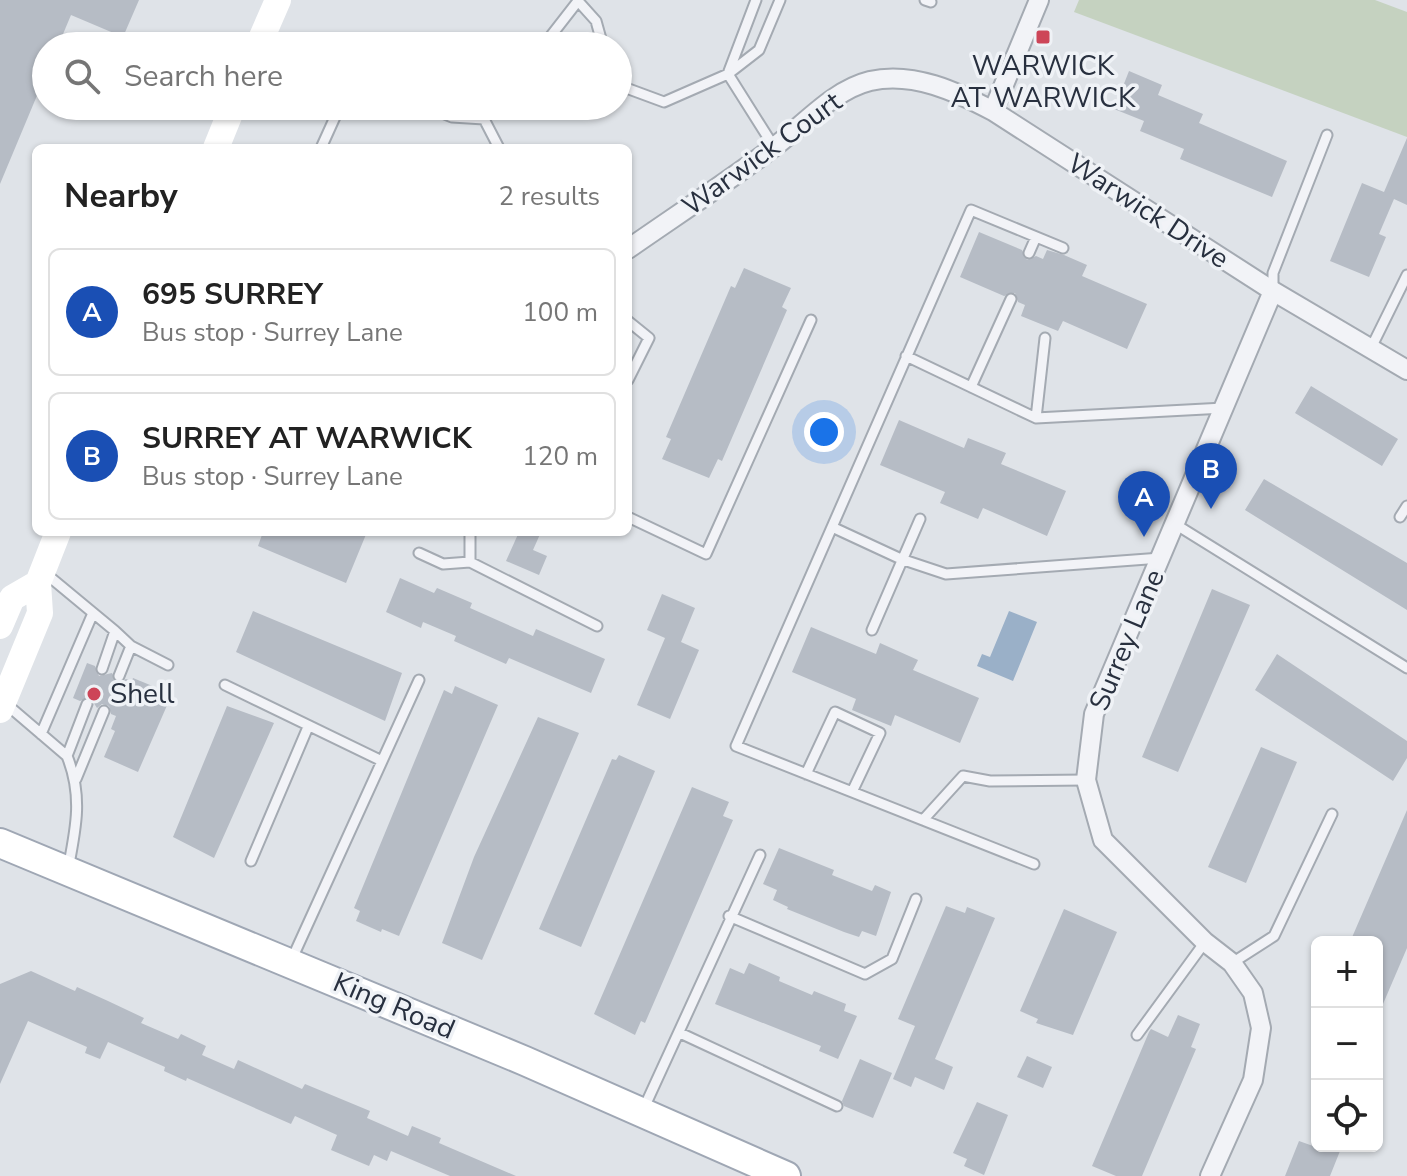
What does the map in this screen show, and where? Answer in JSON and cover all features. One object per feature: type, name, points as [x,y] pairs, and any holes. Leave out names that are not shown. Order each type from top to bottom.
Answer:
[{"type":"main road","points":[[264,32],[278,0]]},
{"type":"main road","points":[[218,144],[227,120]]},
{"type":"main road","points":[[2,706],[40,613],[40,577],[56,536]]},
{"type":"main road","points":[[0,626],[12,598],[40,577]]},
{"type":"main road","name":"King Road","points":[[0,843],[291,962],[786,1176]]},
{"type":"street","points":[[993,111],[1039,0]]},
{"type":"street","name":"Warwick Court","points":[[632,246],[774,147],[835,98],[871,81],[916,81],[940,87],[993,111]]},
{"type":"street","name":"Warwick Drive","points":[[993,111],[1273,291],[1407,370]]},
{"type":"street","name":"Surrey Lane","points":[[1210,1176],[1253,1080],[1261,1028],[1253,993],[1232,963],[1205,942],[1103,840],[1086,780],[1094,714],[1273,291]]},
{"type":"lane","points":[[728,74],[756,0]]},
{"type":"lane","points":[[632,90],[664,102],[728,74],[759,50],[780,0]]},
{"type":"lane","points":[[554,32],[578,1],[596,21],[599,32]]},
{"type":"lane","points":[[728,74],[774,147]]},
{"type":"lane","points":[[323,144],[334,120]]},
{"type":"lane","points":[[485,120],[497,144]]},
{"type":"lane","points":[[1273,291],[1273,273],[1327,135]]},
{"type":"lane","points":[[1034,864],[736,746],[971,210],[1063,248]]},
{"type":"lane","points":[[1029,253],[1036,237]]},
{"type":"lane","points":[[1371,348],[1407,275]]},
{"type":"lane","points":[[971,387],[1011,299]]},
{"type":"lane","points":[[632,519],[706,554],[811,320]]},
{"type":"lane","points":[[632,324],[649,338],[632,372]]},
{"type":"lane","points":[[1036,418],[1045,338]]},
{"type":"lane","points":[[906,356],[1036,418],[1226,408]]},
{"type":"lane","points":[[1400,517],[1407,506]]},
{"type":"lane","points":[[872,630],[920,519]]},
{"type":"lane","points":[[1175,524],[1407,668]]},
{"type":"lane","points":[[832,527],[901,559],[946,574],[1161,558]]},
{"type":"lane","points":[[470,536],[470,562]]},
{"type":"lane","points":[[419,553],[443,564],[470,562],[597,626]]},
{"type":"lane","points":[[40,577],[93,613],[131,646],[168,665]]},
{"type":"lane","points":[[41,734],[93,613]]},
{"type":"lane","points":[[102,669],[115,631]]},
{"type":"lane","points":[[119,676],[131,646]]},
{"type":"lane","points":[[291,962],[380,760],[419,680]]},
{"type":"lane","points":[[225,685],[380,760]]},
{"type":"lane","points":[[67,756],[87,704]]},
{"type":"lane","points":[[2,706],[67,756],[76,779],[79,807],[68,870]]},
{"type":"lane","points":[[76,779],[104,711]]},
{"type":"lane","points":[[806,774],[835,712],[880,733],[852,792]]},
{"type":"lane","points":[[251,861],[308,727]]},
{"type":"lane","points":[[923,820],[963,776],[990,781],[1086,780]]},
{"type":"lane","points":[[1232,963],[1274,936],[1332,814]]},
{"type":"lane","points":[[641,1112],[680,1033],[729,916],[760,855]]},
{"type":"lane","points":[[729,916],[865,974],[892,959],[916,899]]},
{"type":"lane","points":[[1137,1035],[1205,942]]},
{"type":"lane","points":[[680,1033],[837,1106]]},
{"type":"green space","points":[[1079,0],[1375,0],[1407,12],[1407,137],[1074,12]]},
{"type":"water","points":[[1009,611],[1037,622],[1013,681],[977,666],[982,654],[990,657]]},
{"type":"building","points":[[0,0],[139,0],[125,32],[111,32],[71,15],[64,32],[32,32],[32,107],[0,184]]},
{"type":"building","points":[[1129,71],[1162,85],[1158,95],[1203,114],[1199,123],[1287,161],[1272,197],[1180,159],[1184,149],[1140,131],[1144,121],[1114,109]]},
{"type":"building","points":[[1407,138],[1407,205],[1394,199],[1379,234],[1386,237],[1369,277],[1330,261],[1362,183],[1384,192]]},
{"type":"building","points":[[979,232],[1022,250],[1027,260],[1036,256],[1043,259],[1047,250],[1064,255],[1087,265],[1082,276],[1147,304],[1127,349],[1063,321],[1058,331],[1021,316],[1025,305],[1018,302],[1015,293],[1004,296],[960,277]]},
{"type":"building","points":[[744,268],[791,288],[782,307],[787,310],[722,461],[718,459],[709,478],[662,459],[671,439],[666,437],[731,286],[735,288]]},
{"type":"building","points":[[1311,386],[1398,439],[1382,466],[1295,413]]},
{"type":"building","points":[[899,420],[964,448],[968,438],[1006,453],[1001,464],[1066,491],[1047,536],[983,508],[978,519],[940,503],[945,492],[880,465]]},
{"type":"building","points":[[1264,479],[1407,563],[1407,610],[1245,510]]},
{"type":"building","points":[[262,536],[365,536],[346,583],[258,546]]},
{"type":"building","points":[[517,536],[539,536],[533,550],[547,556],[539,575],[506,561]]},
{"type":"building","points":[[400,578],[434,593],[437,588],[472,603],[470,608],[533,636],[536,629],[605,659],[591,693],[509,658],[506,664],[454,641],[456,636],[423,622],[421,628],[386,612]]},
{"type":"building","points":[[1212,589],[1250,605],[1178,772],[1142,757]]},
{"type":"building","points":[[662,594],[695,608],[681,642],[699,650],[670,719],[637,705],[665,638],[647,630]]},
{"type":"building","points":[[253,611],[402,673],[385,721],[236,652]]},
{"type":"building","points":[[811,627],[876,654],[880,643],[918,660],[913,670],[979,698],[960,743],[895,715],[891,726],[852,710],[856,699],[792,672]]},
{"type":"building","points":[[1277,654],[1407,741],[1407,758],[1393,781],[1255,690]]},
{"type":"building","points":[[87,663],[95,666],[99,676],[112,673],[117,683],[126,679],[132,681],[133,678],[172,694],[138,772],[104,757],[115,731],[111,729],[116,716],[111,714],[109,706],[102,704],[97,708],[90,697],[80,701],[73,698]]},
{"type":"building","points":[[455,686],[498,705],[399,936],[382,929],[381,932],[356,921],[360,911],[354,908],[444,690],[452,694]]},
{"type":"building","points":[[227,706],[274,723],[214,858],[173,837]]},
{"type":"building","points":[[538,717],[579,733],[482,960],[442,943],[474,857]]},
{"type":"building","points":[[1261,747],[1297,762],[1246,883],[1208,867]]},
{"type":"building","points":[[619,755],[655,771],[581,947],[539,929],[612,759],[616,760]]},
{"type":"building","points":[[692,787],[729,802],[723,816],[733,820],[645,1023],[641,1021],[635,1035],[594,1014]]},
{"type":"building","points":[[1407,810],[1407,948],[1383,1004],[1383,936],[1353,936]]},
{"type":"building","points":[[779,848],[834,870],[832,875],[872,891],[875,885],[891,892],[876,936],[862,931],[859,937],[844,932],[787,909],[773,900],[777,890],[763,884]]},
{"type":"building","points":[[946,906],[965,913],[967,907],[995,918],[935,1059],[953,1067],[944,1090],[915,1077],[911,1087],[893,1079],[915,1026],[898,1019]]},
{"type":"building","points":[[1064,909],[1117,932],[1073,1035],[1036,1023],[1038,1019],[1020,1011]]},
{"type":"building","points":[[749,963],[780,977],[779,981],[812,995],[814,991],[846,1004],[844,1011],[857,1016],[838,1059],[819,1051],[821,1046],[715,1004],[730,968],[744,974]]},
{"type":"building","points":[[31,971],[75,991],[77,987],[108,1001],[144,1018],[141,1023],[178,1039],[181,1034],[206,1046],[202,1055],[234,1069],[238,1060],[302,1089],[305,1084],[370,1111],[367,1118],[408,1136],[412,1126],[441,1138],[439,1143],[516,1176],[450,1176],[391,1151],[387,1161],[374,1155],[369,1166],[331,1150],[337,1135],[295,1116],[291,1124],[187,1078],[186,1081],[164,1071],[165,1067],[108,1042],[100,1059],[85,1053],[87,1047],[28,1021],[0,1084],[0,984]]},
{"type":"building","points":[[1178,1015],[1200,1024],[1191,1047],[1196,1049],[1142,1176],[1116,1176],[1092,1166],[1149,1032],[1151,1029],[1168,1037]]},
{"type":"building","points":[[1027,1056],[1052,1067],[1043,1088],[1017,1077]]},
{"type":"building","points":[[860,1059],[892,1073],[873,1118],[844,1106],[842,1101]]},
{"type":"building","points":[[977,1102],[1008,1115],[984,1175],[964,1166],[967,1159],[953,1153]]},
{"type":"building","points":[[1299,1141],[1311,1145],[1311,1152],[1340,1152],[1330,1176],[1285,1176]]},
{"type":"place","name":"WARWICK AT WARWICK","points":[[1043,37]]},
{"type":"place","name":"SURREY AT WARWICK","points":[[1211,509]]},
{"type":"place","name":"695 SURREY","points":[[1144,537]]},
{"type":"place","name":"Shell","points":[[94,694]]}]
